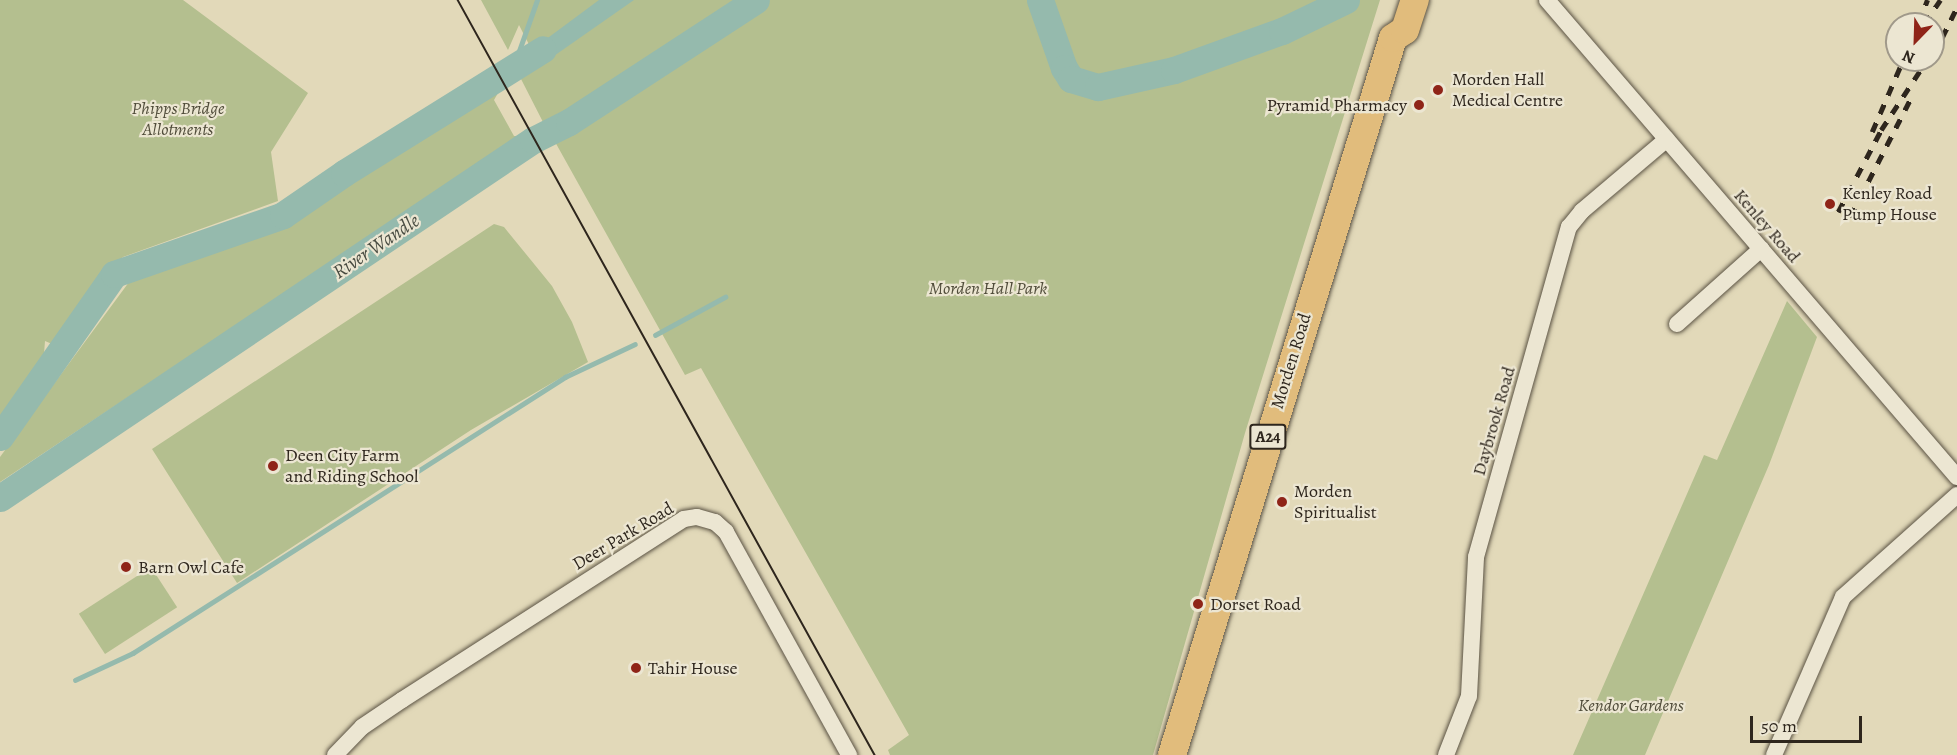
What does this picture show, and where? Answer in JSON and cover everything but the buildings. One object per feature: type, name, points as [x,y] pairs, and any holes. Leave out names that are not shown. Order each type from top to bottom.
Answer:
[{"type":"highway","name":"Morden Road","points":[[1393,38],[1386,23],[1394,0]]},
{"type":"highway","name":"Morden Road","points":[[1172,755],[1393,38],[1405,30],[1415,0]]},
{"type":"street","name":"Kenley Road","points":[[1547,0],[1957,477]]},
{"type":"street","name":"Daybrook Road","points":[[1446,755],[1469,696],[1476,557],[1569,227],[1581,211],[1667,139]]},
{"type":"street","points":[[1677,324],[1761,249]]},
{"type":"street","points":[[1774,755],[1843,597],[1957,495]]},
{"type":"street","name":"Deer Park Road","points":[[335,755],[362,727],[684,519],[697,517],[714,522],[726,532],[849,755]]},
{"type":"green space","name":"Phipps Bridge Allotments","points":[[0,0],[183,0],[308,93],[271,152],[278,201],[123,257],[83,299],[52,344],[45,341],[44,354],[0,420]]},
{"type":"green space","name":"Morden Hall Park","points":[[481,0],[1380,0],[1245,433],[1153,755],[890,755],[888,750],[909,735],[701,368],[685,375],[554,140],[573,128],[566,113],[544,124],[521,79],[540,66],[519,25],[508,50]]},
{"type":"green space","points":[[498,93],[494,100],[514,136],[522,136],[0,482],[0,457],[132,278],[278,223]]},
{"type":"green space","points":[[494,224],[504,227],[552,286],[572,322],[588,362],[471,430],[237,583],[152,449]]},
{"type":"green space","name":"Kendor Gardens","points":[[1787,301],[1817,337],[1769,465],[1645,755],[1573,755],[1704,455],[1717,460]]},
{"type":"green space","points":[[151,567],[177,607],[105,654],[79,614]]},
{"type":"water","points":[[599,0],[634,0],[521,79],[510,66]]},
{"type":"waterway","points":[[514,65],[537,0]]},
{"type":"waterway","name":"River Wandle","points":[[0,498],[533,140],[569,122],[756,0]]},
{"type":"waterway","points":[[1040,0],[1064,68],[1071,79],[1098,87],[1174,70],[1282,31],[1346,0]]},
{"type":"waterway","name":"River Wandle","points":[[0,437],[114,274],[283,215],[344,173],[543,49]]},
{"type":"waterway","points":[[655,335],[725,297]]},
{"type":"waterway","points":[[75,680],[133,653],[565,377],[635,344]]},
{"type":"tram line","points":[[458,0],[875,755]]},
{"type":"railway","points":[[1922,12],[1927,0]]},
{"type":"railway","points":[[1932,12],[1940,0]]},
{"type":"railway","points":[[1945,32],[1957,7]]},
{"type":"railway","points":[[1872,132],[1898,72]]},
{"type":"railway","points":[[1838,212],[1881,130],[1919,72]]},
{"type":"railway","points":[[1850,217],[1910,100]]},
{"type":"place","name":"Morden Hall Medical Centre","points":[[1438,90]]},
{"type":"place","name":"Pyramid Pharmacy","points":[[1419,105]]},
{"type":"place","name":"Kenley Road Pump House","points":[[1830,204]]},
{"type":"place","name":"Deen City Farm and Riding School","points":[[273,466]]},
{"type":"place","name":"Morden Spiritualist","points":[[1282,502]]},
{"type":"place","name":"Barn Owl Cafe","points":[[126,567]]},
{"type":"place","name":"Dorset Road","points":[[1198,604]]},
{"type":"place","name":"Tahir House","points":[[636,668]]}]
